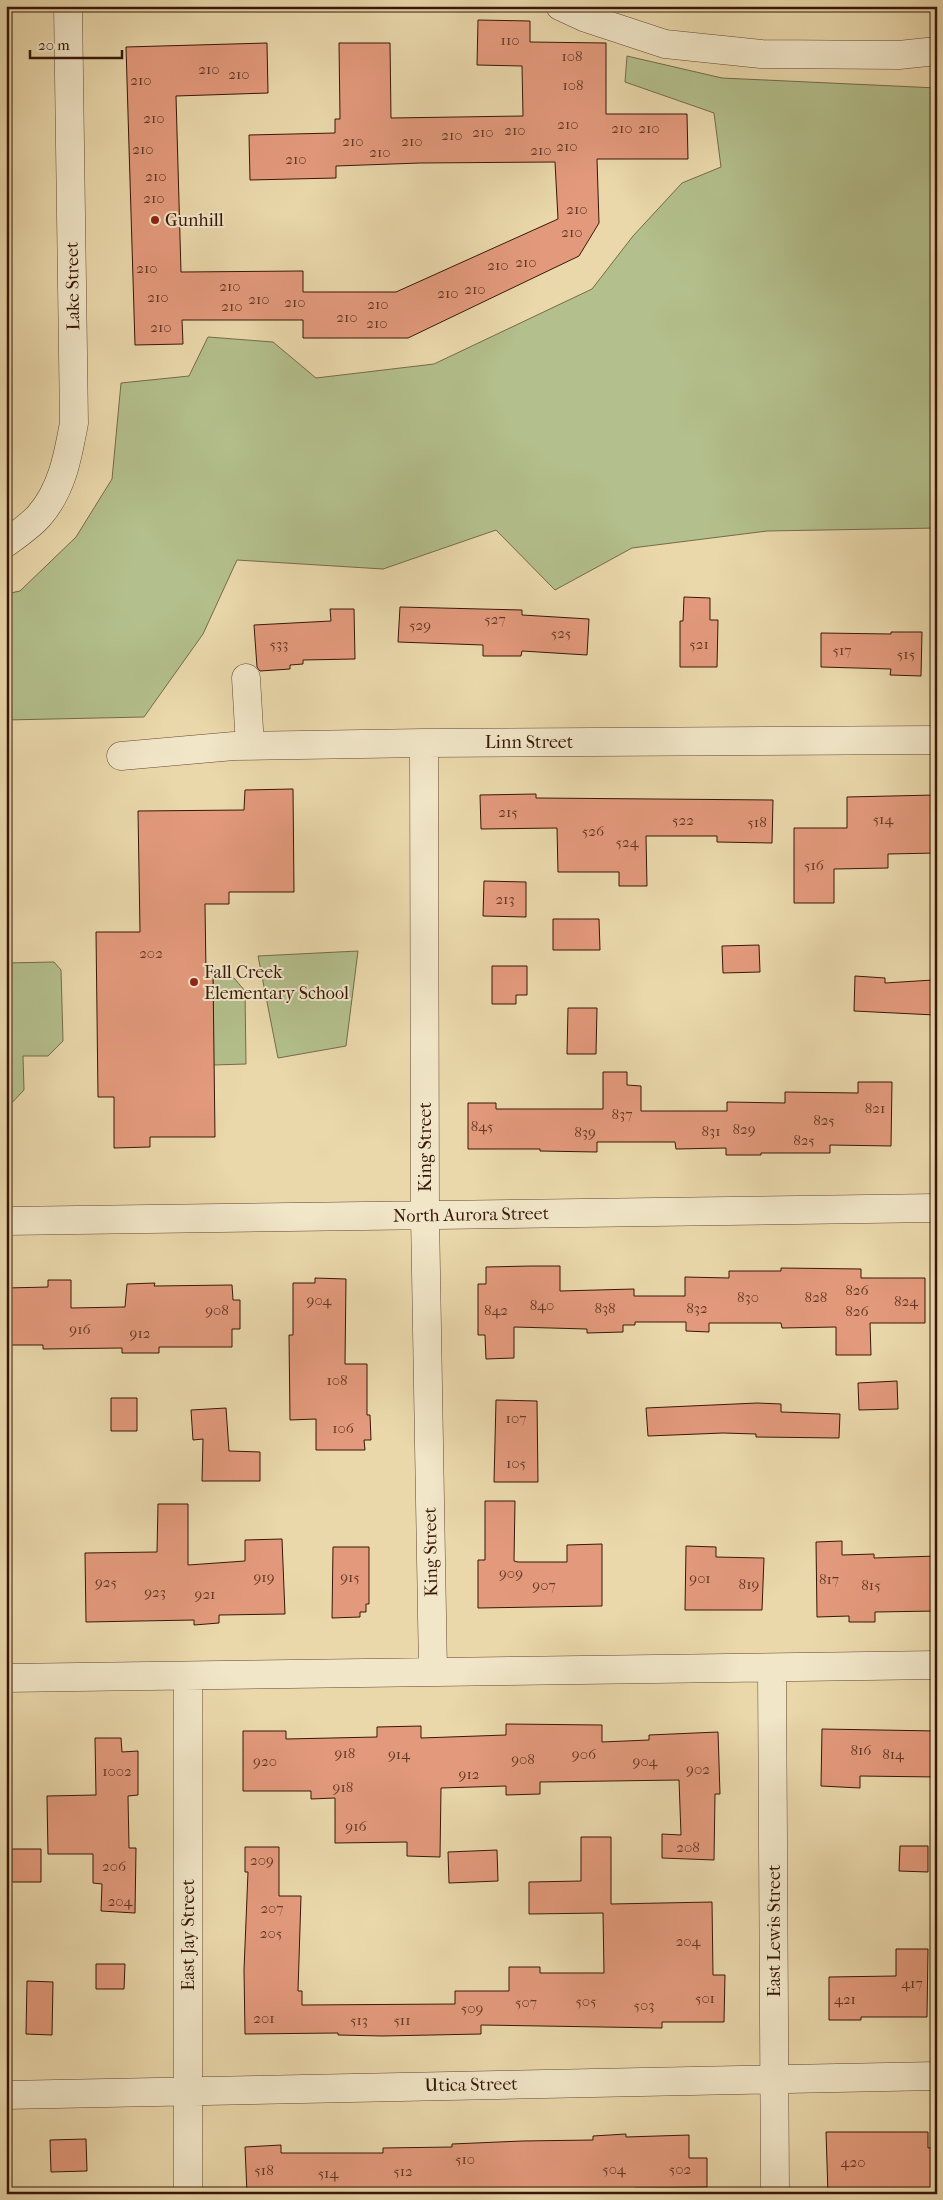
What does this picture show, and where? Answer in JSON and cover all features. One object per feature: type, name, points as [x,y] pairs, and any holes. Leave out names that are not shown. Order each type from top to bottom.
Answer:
[{"type":"street","name":"Lake Street","points":[[6,544],[39,516],[56,491],[66,462],[74,423],[68,6]]},
{"type":"street","points":[[560,6],[586,18],[665,44],[761,54],[899,55],[937,51]]},
{"type":"street","points":[[246,678],[250,746]]},
{"type":"street","name":"Linn Street","points":[[121,756],[250,746],[937,740]]},
{"type":"street","name":"King Street","points":[[424,743],[424,1215],[433,1672]]},
{"type":"street","name":"North Aurora Street","points":[[6,1221],[937,1208]]},
{"type":"street","points":[[6,1678],[937,1665]]},
{"type":"street","name":"East Lewis Street","points":[[772,1668],[775,2194]]},
{"type":"street","name":"East Jay Street","points":[[188,1676],[188,2194]]},
{"type":"street","name":"Utica Street","points":[[6,2095],[937,2076]]},
{"type":"green space","points":[[627,56],[722,78],[937,88],[937,528],[767,531],[632,548],[555,590],[496,530],[383,569],[237,560],[203,634],[144,717],[6,720],[6,594],[20,591],[76,537],[112,479],[121,383],[189,376],[208,337],[273,342],[316,378],[434,364],[592,289],[633,236],[682,183],[721,167],[714,113],[625,82]]},
{"type":"green space","points":[[358,951],[346,1046],[278,1058],[258,956]]},
{"type":"green space","points":[[54,962],[61,970],[63,1041],[48,1056],[23,1056],[24,1090],[6,1109],[6,963]]},
{"type":"green space","points":[[213,973],[234,978],[245,991],[246,1064],[213,1065]]},
{"type":"building","points":[[478,20],[530,21],[530,42],[606,43],[606,114],[687,114],[688,159],[597,159],[599,223],[579,256],[408,338],[303,338],[303,320],[182,320],[183,344],[135,345],[126,47],[267,43],[268,93],[176,96],[181,272],[303,271],[303,292],[396,292],[558,219],[555,162],[336,166],[336,178],[250,180],[249,135],[335,133],[335,119],[340,119],[339,43],[390,43],[391,118],[523,116],[522,66],[477,65]]},
{"type":"building","points":[[684,597],[710,598],[710,620],[718,620],[717,667],[680,667],[680,621],[683,621]]},
{"type":"building","points":[[400,607],[522,610],[522,615],[589,619],[587,655],[522,651],[521,656],[483,656],[483,645],[398,642]]},
{"type":"building","points":[[330,609],[354,609],[355,659],[303,660],[303,664],[290,665],[290,669],[260,671],[257,667],[254,625],[331,621]]},
{"type":"building","points":[[891,632],[922,632],[921,676],[890,675],[891,669],[821,667],[821,633],[891,634]]},
{"type":"building","name":"Fall Creek Elementary School","points":[[293,789],[294,892],[229,892],[229,904],[205,904],[206,973],[213,973],[215,1137],[150,1137],[150,1147],[114,1148],[114,1097],[98,1097],[96,932],[140,932],[138,811],[244,810],[245,790]]},
{"type":"building","points":[[536,794],[536,798],[773,800],[772,843],[717,842],[717,836],[646,836],[647,886],[619,886],[619,872],[558,872],[557,828],[481,829],[480,795]]},
{"type":"building","points":[[935,795],[937,853],[888,854],[888,868],[834,869],[834,903],[794,903],[794,828],[847,828],[847,797]]},
{"type":"building","points":[[484,881],[526,882],[526,917],[483,916]]},
{"type":"building","points":[[553,919],[599,919],[600,950],[553,950]]},
{"type":"building","points":[[759,945],[760,972],[723,973],[722,946]]},
{"type":"building","points":[[492,966],[527,966],[527,995],[516,995],[516,1004],[492,1004]]},
{"type":"building","points":[[855,976],[885,978],[885,983],[933,980],[935,1015],[854,1011]]},
{"type":"building","points":[[568,1008],[597,1008],[596,1054],[567,1054]]},
{"type":"building","points":[[603,1072],[627,1072],[627,1085],[641,1086],[641,1111],[727,1111],[727,1102],[785,1103],[785,1092],[858,1093],[858,1082],[892,1082],[891,1146],[830,1145],[830,1153],[761,1153],[761,1155],[726,1155],[726,1148],[676,1149],[675,1142],[597,1142],[597,1152],[540,1151],[540,1149],[468,1149],[468,1103],[496,1103],[496,1109],[603,1109]]},
{"type":"building","points":[[560,1266],[560,1291],[634,1289],[634,1296],[685,1296],[685,1277],[729,1278],[729,1271],[781,1271],[781,1268],[861,1269],[861,1278],[925,1278],[925,1323],[870,1323],[871,1355],[836,1355],[836,1327],[782,1328],[781,1323],[709,1323],[709,1332],[686,1331],[686,1322],[635,1322],[635,1325],[623,1325],[623,1332],[587,1333],[587,1329],[514,1327],[514,1358],[486,1359],[485,1335],[478,1335],[478,1284],[486,1284],[486,1267]]},
{"type":"building","points":[[315,1278],[346,1279],[345,1364],[367,1364],[367,1415],[370,1415],[371,1440],[364,1440],[365,1450],[316,1450],[316,1419],[290,1420],[289,1335],[293,1335],[293,1283],[315,1283]]},
{"type":"building","points":[[48,1280],[71,1280],[71,1308],[125,1307],[127,1284],[155,1283],[154,1286],[232,1285],[233,1300],[240,1300],[240,1329],[232,1329],[232,1347],[159,1347],[159,1353],[122,1353],[122,1348],[43,1349],[43,1345],[6,1345],[6,1288],[48,1287]]},
{"type":"building","points":[[897,1381],[898,1409],[859,1410],[858,1383]]},
{"type":"building","points":[[111,1398],[137,1398],[137,1431],[111,1431]]},
{"type":"building","points":[[496,1400],[537,1401],[538,1482],[494,1482]]},
{"type":"building","points":[[757,1403],[781,1404],[781,1412],[840,1414],[839,1438],[756,1437],[756,1434],[723,1433],[648,1436],[646,1408]]},
{"type":"building","points":[[226,1408],[229,1451],[260,1452],[260,1481],[202,1481],[203,1439],[193,1440],[191,1410]]},
{"type":"building","points":[[485,1501],[515,1501],[514,1561],[567,1562],[567,1545],[602,1544],[602,1606],[478,1608],[478,1560],[485,1560]]},
{"type":"building","points":[[158,1504],[188,1504],[188,1565],[245,1561],[245,1540],[282,1539],[285,1614],[219,1615],[219,1623],[194,1625],[194,1620],[86,1622],[85,1553],[157,1552]]},
{"type":"building","points":[[842,1541],[842,1555],[874,1554],[874,1558],[937,1556],[937,1611],[875,1612],[875,1622],[849,1622],[849,1616],[817,1617],[816,1542]]},
{"type":"building","points":[[686,1546],[716,1547],[716,1557],[764,1558],[762,1610],[685,1610]]},
{"type":"building","points":[[333,1547],[369,1547],[369,1604],[366,1604],[366,1612],[360,1612],[360,1617],[332,1618]]},
{"type":"building","points":[[506,1724],[602,1725],[602,1742],[649,1740],[649,1735],[718,1732],[720,1794],[715,1794],[714,1860],[662,1858],[662,1834],[681,1835],[679,1780],[540,1782],[540,1794],[506,1795],[506,1786],[441,1788],[440,1857],[407,1856],[407,1842],[335,1843],[335,1798],[311,1799],[311,1791],[243,1791],[243,1731],[286,1731],[286,1739],[377,1737],[377,1727],[421,1726],[421,1738],[506,1735]]},
{"type":"building","points":[[822,1729],[937,1731],[937,1777],[860,1776],[860,1788],[821,1786]]},
{"type":"building","points":[[95,1738],[121,1738],[122,1752],[138,1751],[138,1795],[128,1796],[129,1848],[136,1848],[135,1913],[101,1911],[102,1884],[93,1883],[93,1854],[48,1854],[47,1796],[96,1795]]},
{"type":"building","points":[[581,1837],[611,1837],[611,1904],[712,1902],[713,1975],[725,1975],[724,2022],[662,2022],[662,2028],[481,2025],[481,2034],[382,2036],[338,2035],[338,2033],[245,2034],[244,1970],[248,1872],[245,1872],[245,1847],[279,1847],[279,1896],[301,1896],[298,1991],[302,1991],[302,2005],[455,2004],[455,1991],[509,1991],[509,1967],[540,1967],[540,1973],[604,1973],[603,1913],[529,1914],[529,1882],[581,1881]]},
{"type":"building","points":[[900,1846],[928,1846],[928,1872],[899,1871]]},
{"type":"building","points":[[12,1849],[41,1849],[41,1882],[12,1882]]},
{"type":"building","points":[[497,1850],[498,1881],[449,1883],[448,1852]]},
{"type":"building","points":[[896,1949],[928,1949],[927,2017],[861,2017],[861,2020],[829,2020],[829,1977],[896,1976]]},
{"type":"building","points":[[96,1964],[125,1964],[124,1989],[96,1989]]},
{"type":"building","points":[[27,1981],[53,1982],[52,2035],[26,2034]]},
{"type":"building","points":[[826,2132],[928,2132],[928,2148],[935,2147],[935,2190],[861,2190],[861,2194],[828,2194]]},
{"type":"building","points":[[626,2134],[626,2137],[689,2135],[689,2158],[707,2158],[707,2187],[635,2188],[635,2194],[522,2194],[522,2192],[247,2194],[245,2147],[281,2145],[281,2153],[383,2153],[383,2148],[452,2147],[452,2144],[522,2141],[593,2140],[593,2136]]},
{"type":"building","points":[[86,2139],[87,2171],[51,2172],[50,2140]]},
{"type":"place","name":"Gunhill","points":[[155,220]]},
{"type":"place","name":"Fall Creek Elementary School","points":[[194,982]]}]
